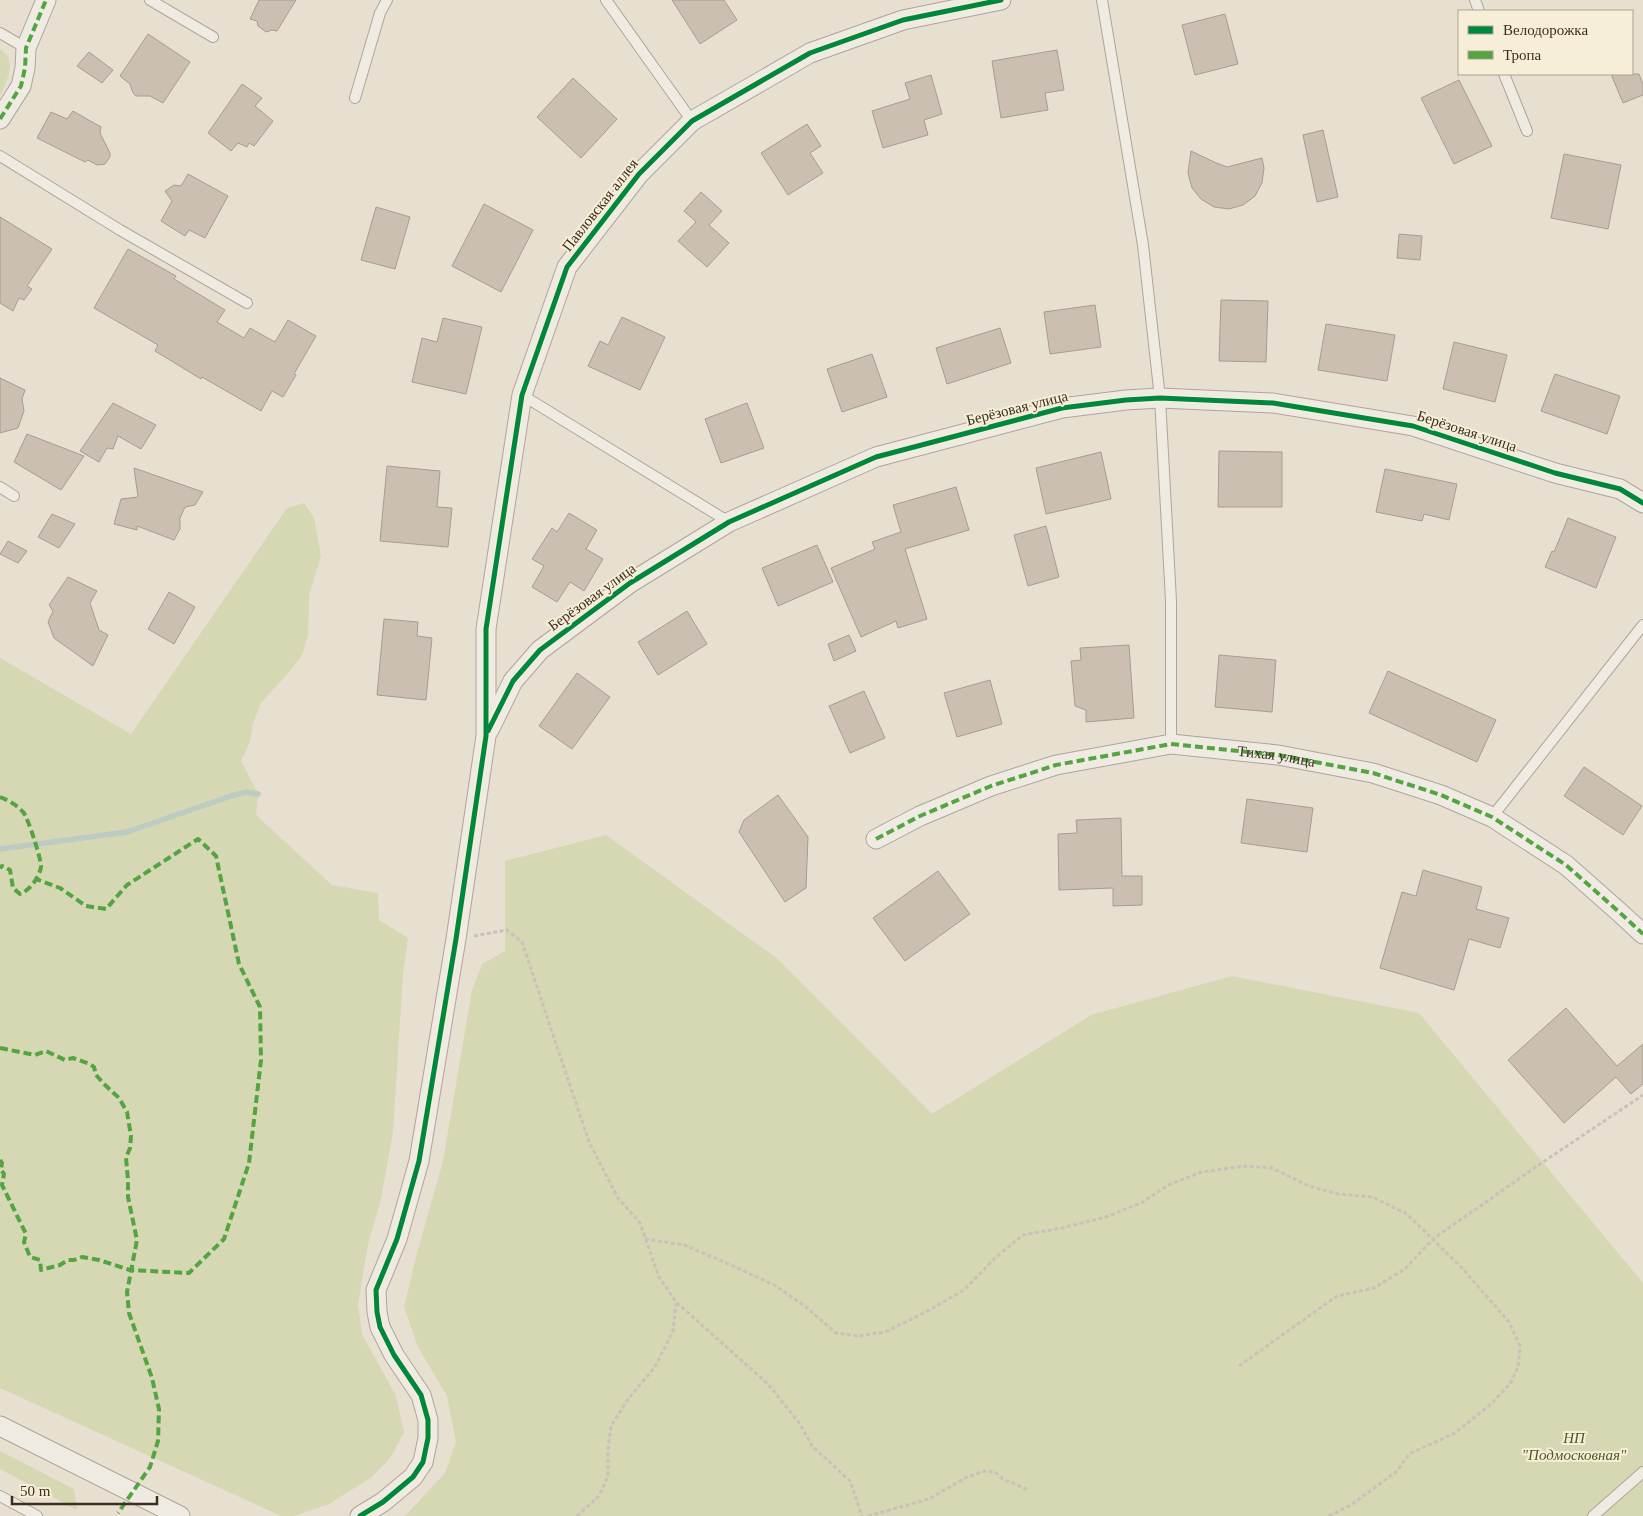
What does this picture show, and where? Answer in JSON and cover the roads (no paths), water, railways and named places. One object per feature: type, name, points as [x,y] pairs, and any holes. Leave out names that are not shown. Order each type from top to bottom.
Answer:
[{"type":"street","points":[[0,119],[21,86],[25,68],[26,48],[46,0]]},
{"type":"street","name":"Павловская аллея","points":[[486,736],[486,629],[522,395],[568,267],[639,174],[692,121],[810,53],[903,20],[982,2],[1001,0]]},
{"type":"street","name":"Берёзовая улица","points":[[486,736],[513,681],[540,650],[630,583],[729,522],[876,457],[1062,408],[1160,398],[1273,403],[1413,426],[1555,472],[1620,489],[1643,503]]},
{"type":"street","points":[[360,1516],[383,1502],[413,1477],[423,1462],[428,1438],[428,1420],[421,1395],[394,1354],[380,1327],[376,1290],[397,1239],[419,1162],[456,939],[486,736]]},
{"type":"street","name":"Тихая улица","points":[[876,838],[920,816],[991,786],[1056,765],[1171,744],[1278,755],[1373,773],[1440,795],[1492,817],[1566,865],[1643,934]]},
{"type":"street","points":[[0,1426],[180,1516]]},
{"type":"lane","points":[[150,0],[213,37]]},
{"type":"lane","points":[[355,98],[380,14],[387,0]]},
{"type":"lane","points":[[606,0],[692,121]]},
{"type":"lane","points":[[1102,0],[1143,245],[1160,398],[1171,601],[1171,744]]},
{"type":"lane","points":[[0,33],[26,48]]},
{"type":"lane","points":[[1504,75],[1527,131]]},
{"type":"lane","points":[[0,156],[120,230],[247,303]]},
{"type":"lane","points":[[522,395],[729,522]]},
{"type":"lane","points":[[0,487],[14,496]]},
{"type":"lane","points":[[1492,817],[1643,625]]},
{"type":"lane","points":[[1593,1516],[1643,1472]]},
{"type":"lane","points":[[0,1496],[37,1516]]},
{"type":"waterway","points":[[0,849],[127,832],[231,796],[246,792],[258,794]]},
{"type":"park label","name":"НП \"Подмосковная\"","points":[[1574,1446]]}]
